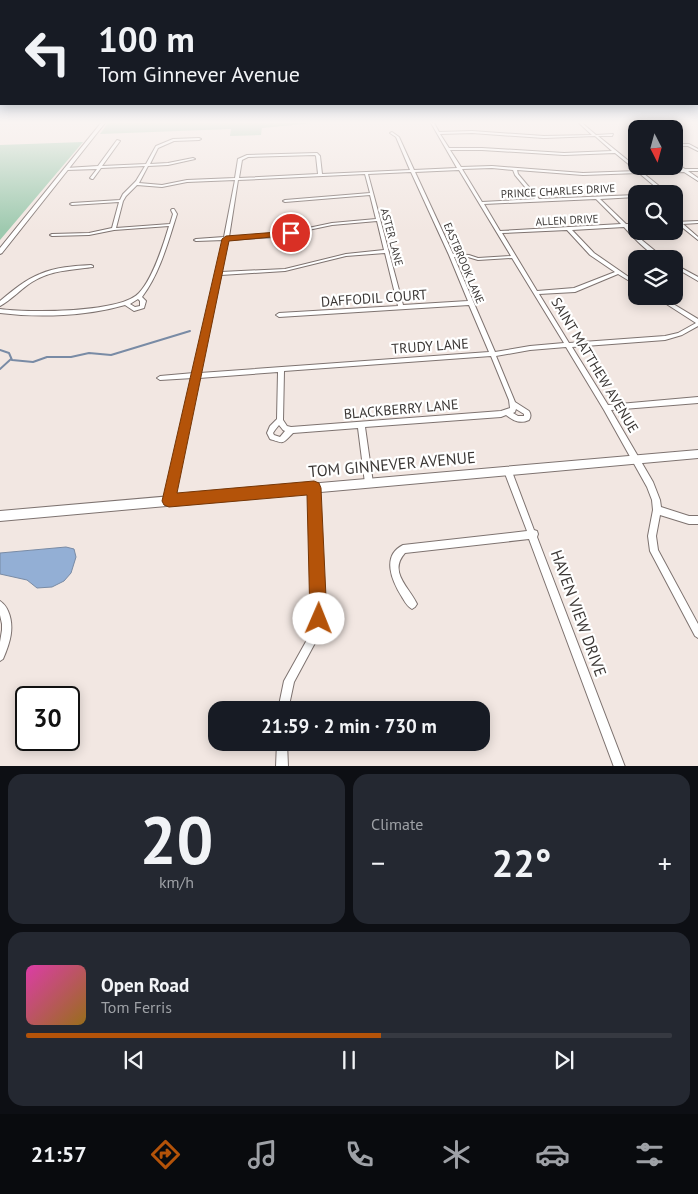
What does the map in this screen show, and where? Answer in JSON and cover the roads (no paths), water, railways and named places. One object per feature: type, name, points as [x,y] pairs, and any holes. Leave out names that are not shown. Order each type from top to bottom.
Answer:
[{"type":"main road","points":[[0,252],[74,159]]},
{"type":"main road","name":"TOM GINNEVER AVENUE","points":[[0,516],[698,454]]},
{"type":"street","points":[[92,178],[105,159]]},
{"type":"street","points":[[114,229],[120,201],[124,194],[136,184],[151,159]]},
{"type":"street","points":[[66,168],[148,165],[176,163],[193,159]]},
{"type":"street","points":[[169,501],[226,239],[240,159]]},
{"type":"street","points":[[318,159],[320,174]]},
{"type":"street","name":"EASTBROOK LANE","points":[[408,159],[493,354],[512,409]]},
{"type":"street","name":"SAINT MATTHEW AVENUE","points":[[453,159],[606,408],[650,485],[656,500],[657,510],[652,536],[654,551],[698,633]]},
{"type":"street","points":[[136,184],[162,186],[187,181],[236,178],[459,168],[515,169],[583,174],[628,172]]},
{"type":"street","points":[[515,169],[516,174],[538,201]]},
{"type":"street","points":[[684,170],[698,170]]},
{"type":"street","points":[[684,170],[698,180]]},
{"type":"street","name":"ASTER LANE","points":[[366,172],[401,307]]},
{"type":"street","points":[[643,175],[656,185]]},
{"type":"street","points":[[285,201],[372,194]]},
{"type":"street","name":"PRINCE CHARLES DRIVE","points":[[480,203],[628,196]]},
{"type":"street","points":[[597,198],[624,226],[651,250]]},
{"type":"street","points":[[72,204],[120,201]]},
{"type":"street","points":[[0,311],[14,314],[108,308],[127,304],[139,297],[150,280],[172,225],[175,214],[173,210]]},
{"type":"street","points":[[196,240],[275,236],[332,224],[378,220]]},
{"type":"street","points":[[683,223],[698,222]]},
{"type":"street","points":[[52,235],[89,234],[114,229],[172,225]]},
{"type":"street","name":"ALLEN DRIVE","points":[[499,232],[628,226]]},
{"type":"street","points":[[683,228],[698,239]]},
{"type":"street","points":[[569,229],[592,254],[628,279]]},
{"type":"street","points":[[218,274],[285,270],[346,255],[387,251]]},
{"type":"street","points":[[451,255],[468,256],[478,259],[513,257]]},
{"type":"street","points":[[0,304],[40,275],[52,270],[91,266]]},
{"type":"street","points":[[683,270],[698,279]]},
{"type":"street","points":[[535,293],[575,290],[618,272]]},
{"type":"street","points":[[127,304],[131,308],[139,309],[143,305],[139,297]]},
{"type":"street","name":"DAFFODIL COURT","points":[[279,315],[470,303]]},
{"type":"street","points":[[670,305],[698,323]]},
{"type":"street","name":"TRUDY LANE","points":[[160,378],[493,354],[530,348],[665,338],[680,334],[698,323]]},
{"type":"street","points":[[281,369],[280,420],[288,429]]},
{"type":"street","points":[[606,408],[698,400]]},
{"type":"street","name":"BLACKBERRY LANE","points":[[280,420],[270,433],[272,438],[281,440],[288,429],[361,425],[512,409]]},
{"type":"street","points":[[361,425],[369,483]]},
{"type":"street","name":"HAVEN VIEW DRIVE","points":[[508,471],[534,534],[620,766]]},
{"type":"street","points":[[285,701],[289,681],[312,640],[319,619],[314,488]]},
{"type":"street","points":[[657,510],[689,520],[698,520]]},
{"type":"street","points":[[412,604],[397,583],[394,568],[395,559],[403,549],[534,534]]},
{"type":"street","points":[[0,606],[7,616],[8,630],[0,656]]},
{"type":"street","points":[[282,751],[282,766]]},
{"type":"water","points":[[66,547],[74,549],[76,557],[71,573],[64,581],[52,587],[37,588],[27,580],[0,574],[0,553]]},
{"type":"waterway","points":[[0,350],[9,353],[12,360],[33,362],[47,357],[71,357],[89,353],[111,355],[190,331]]},
{"type":"waterway","points":[[0,369],[11,359]]}]
